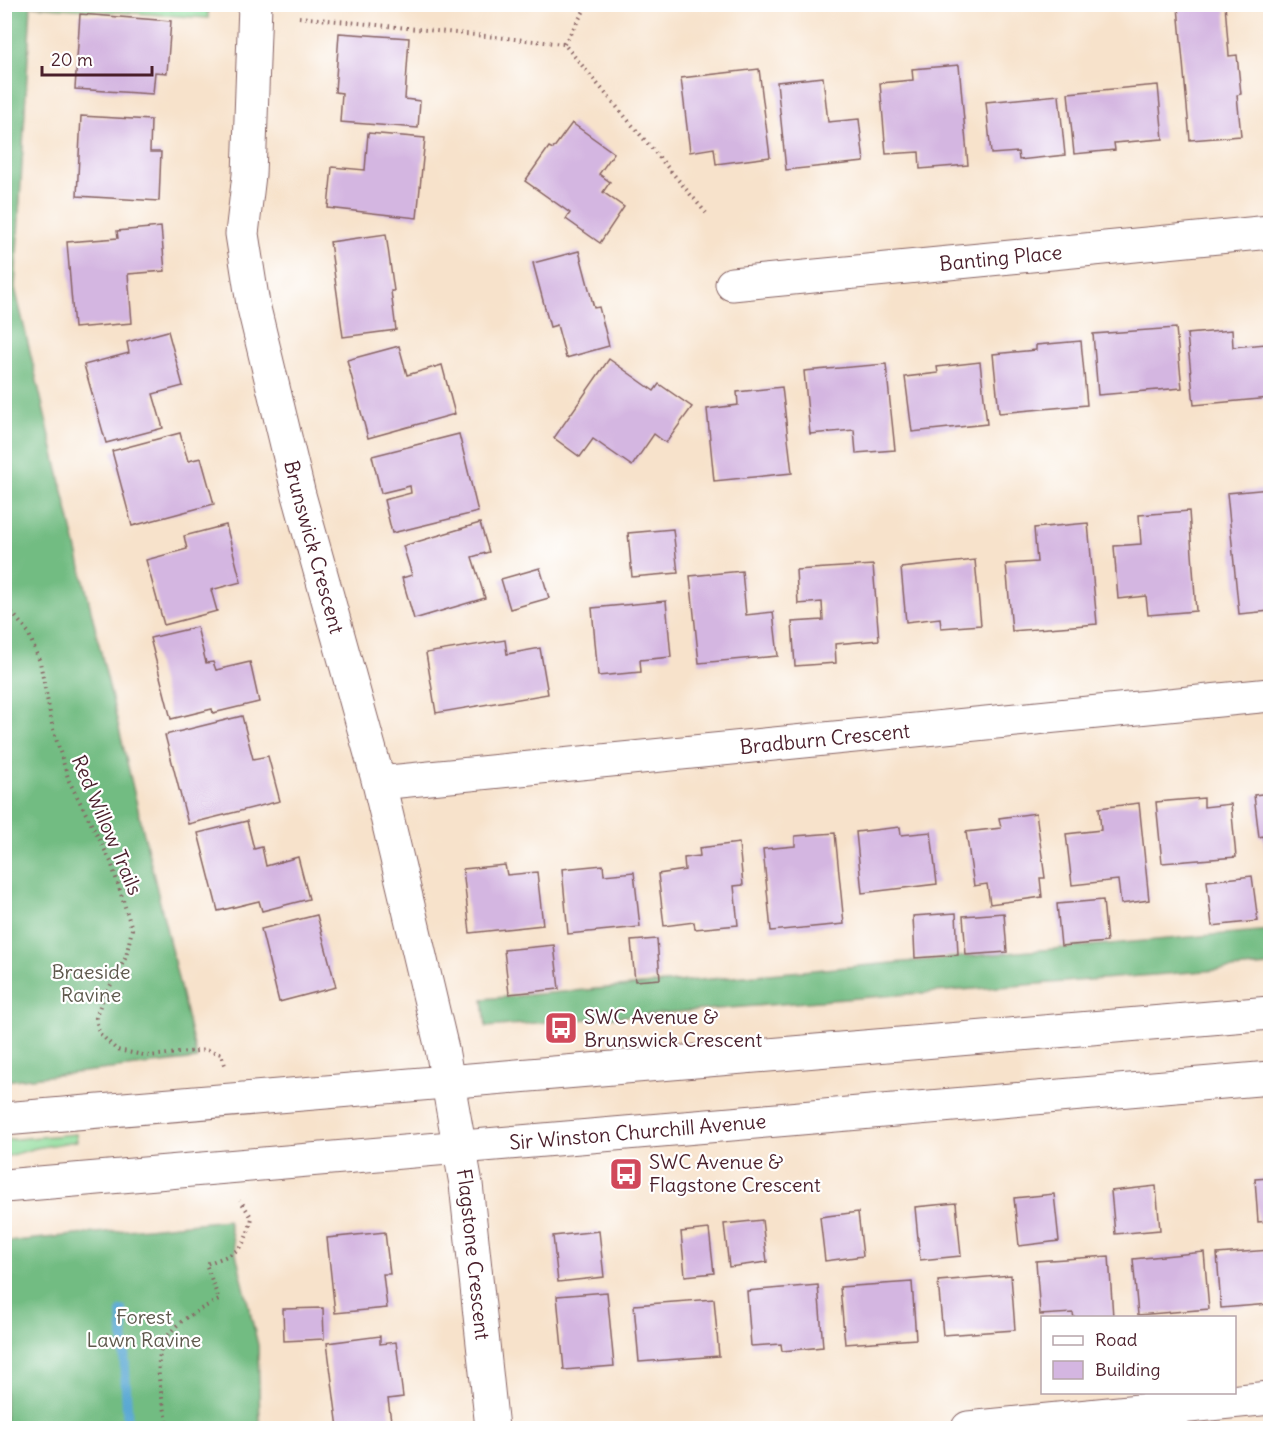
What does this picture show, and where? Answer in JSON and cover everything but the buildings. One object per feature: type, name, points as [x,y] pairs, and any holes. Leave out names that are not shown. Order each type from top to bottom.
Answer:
[{"type":"street","name":"Brunswick Crescent","points":[[255,4],[249,175],[242,234],[253,304],[298,495],[379,783],[449,1082]]},
{"type":"street","name":"Banting Place","points":[[732,284],[1270,232]]},
{"type":"street","name":"Bradburn Crescent","points":[[379,783],[1270,694]]},
{"type":"street","points":[[4,1119],[1270,1013]]},
{"type":"street","name":"Sir Winston Churchill Avenue","points":[[4,1186],[1270,1078]]},
{"type":"street","name":"Flagstone Crescent","points":[[449,1082],[466,1184],[492,1428]]},
{"type":"street","points":[[968,1428],[1270,1398]]},
{"type":"path","points":[[106,4],[217,11]]},
{"type":"path","points":[[564,44],[588,4]]},
{"type":"path","points":[[299,16],[564,44],[706,213]]},
{"type":"path","name":"Red Willow Trails","points":[[4,603],[28,632],[40,662],[53,729],[69,781],[111,862],[132,929],[126,957],[101,1003],[96,1018],[99,1033],[117,1050],[149,1056],[207,1050],[221,1054],[226,1067],[228,1101]]},
{"type":"path","points":[[170,1428],[161,1394],[158,1363],[163,1343],[173,1328],[186,1316],[219,1300],[206,1264],[232,1254],[242,1246],[252,1218],[237,1198],[233,1167]]},
{"type":"green space","name":"Braeside Ravine","points":[[4,5],[31,5],[15,288],[197,1059],[5,1081]]},
{"type":"green space","points":[[208,5],[208,18],[31,6]]},
{"type":"green space","points":[[1270,930],[1269,966],[486,1027],[483,999]]},
{"type":"green space","points":[[76,1134],[77,1141],[36,1148],[5,1157],[5,1140]]},
{"type":"green space","name":"Forest Lawn Ravine","points":[[228,1220],[258,1345],[260,1428],[5,1428],[5,1242]]},
{"type":"waterway","points":[[122,1311],[128,1428]]},
{"type":"place","name":"SWC Avenue & Brunswick Crescent","points":[[561,1028]]},
{"type":"place","name":"SWC Avenue & Flagstone Crescent","points":[[626,1174]]}]
